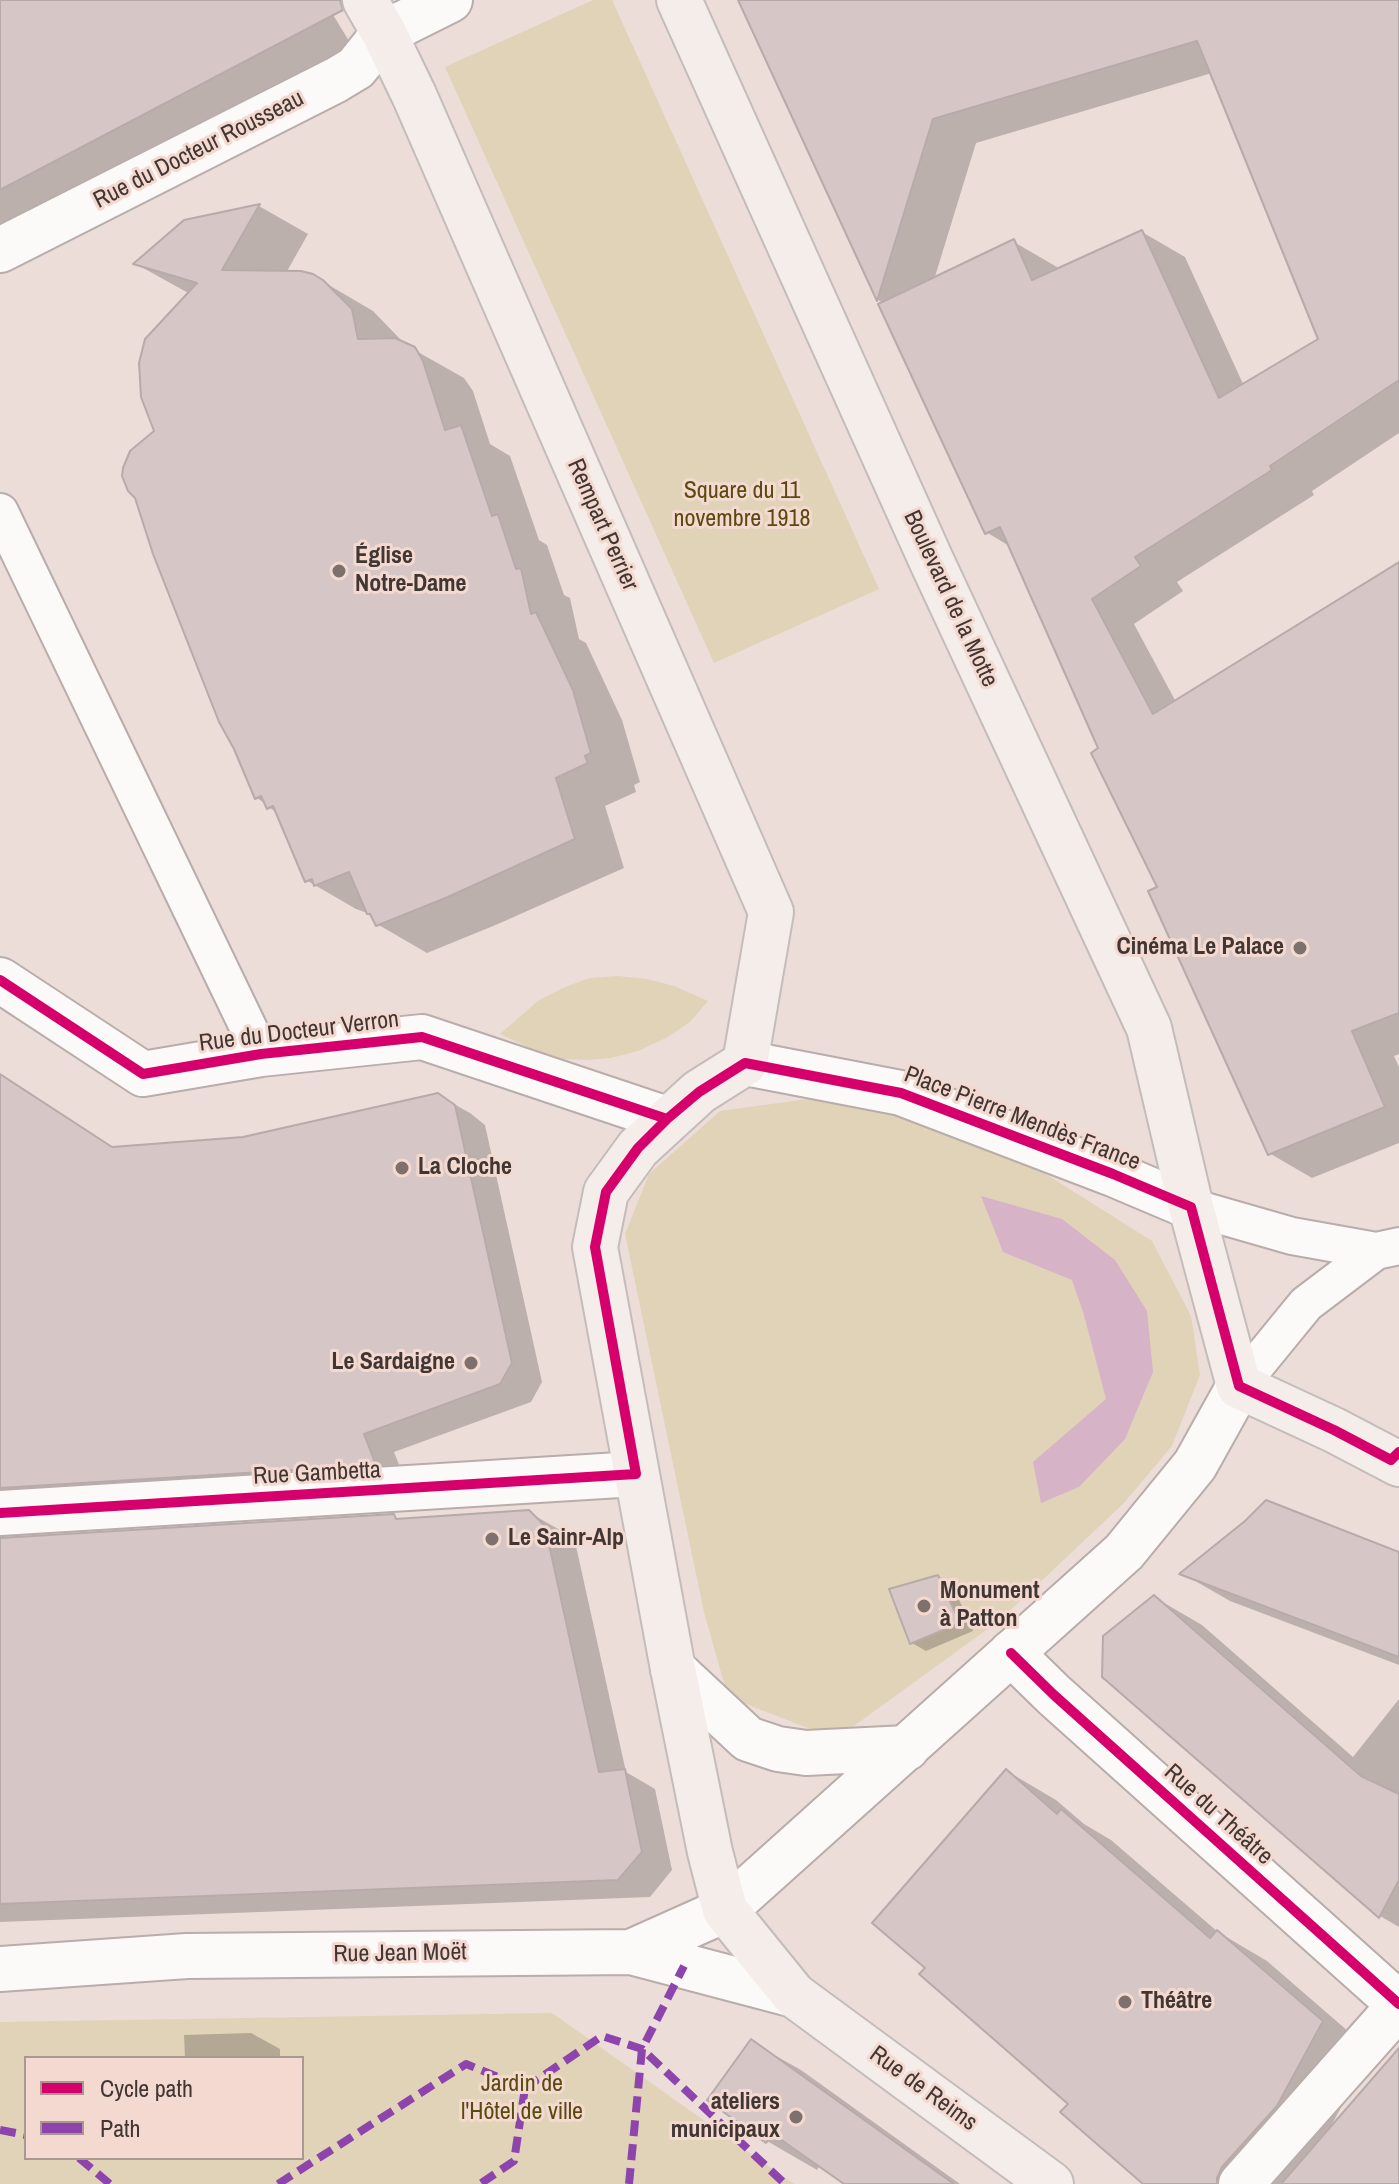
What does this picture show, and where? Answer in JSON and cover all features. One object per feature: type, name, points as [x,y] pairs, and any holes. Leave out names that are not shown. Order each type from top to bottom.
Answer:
[{"type":"main road","points":[[374,16],[450,0]]},
{"type":"main road","name":"Boulevard de la Motte","points":[[679,0],[931,560],[1149,1028],[1191,1207]]},
{"type":"main road","name":"Rue du Docteur Rousseau","points":[[0,250],[356,68],[374,16]]},
{"type":"main road","name":"Rempart Perrier","points":[[374,16],[414,95],[771,912],[745,1063]]},
{"type":"main road","name":"Rue du Docteur Verron","points":[[0,980],[143,1074],[261,1054],[422,1037],[667,1119]]},
{"type":"main road","points":[[725,1910],[710,1852],[673,1669],[595,1247],[606,1192],[638,1148],[699,1092],[745,1063]]},
{"type":"main road","name":"Place Pierre Mendès France","points":[[745,1063],[901,1093],[1191,1207]]},
{"type":"main road","points":[[631,1952],[725,1910],[1124,1552],[1195,1465],[1239,1386],[1191,1207]]},
{"type":"main road","points":[[1239,1386],[1399,1464]]},
{"type":"main road","name":"Rue Gambetta","points":[[0,1513],[636,1474]]},
{"type":"main road","name":"Rue du Théâtre","points":[[1011,1653],[1399,2005],[1241,2184]]},
{"type":"main road","points":[[673,1669],[748,1739],[778,1749],[806,1753],[907,1748]]},
{"type":"main road","name":"Rue de Reims","points":[[725,1910],[794,1995],[1051,2184]]},
{"type":"main road","name":"Rue Jean Moët","points":[[0,1969],[187,1956],[631,1952],[794,1995]]},
{"type":"lane","points":[[0,512],[261,1054]]},
{"type":"lane","points":[[1191,1207],[1292,1236],[1387,1248]]},
{"type":"lane","points":[[1239,1386],[1306,1304],[1387,1248]]},
{"type":"green space","name":"Square du 11 novembre 1918","points":[[593,0],[612,0],[879,589],[714,663],[445,67]]},
{"type":"green space","points":[[618,976],[674,986],[708,1001],[690,1022],[666,1038],[638,1051],[611,1058],[563,1059],[500,1034],[539,1000],[563,988],[589,978]]},
{"type":"green space","points":[[830,1096],[1011,1152],[1152,1241],[1191,1316],[1200,1375],[1172,1446],[1123,1504],[1000,1620],[836,1739],[728,1697],[704,1612],[625,1234],[649,1174],[720,1111]]},
{"type":"green space","name":"Jardin de l'Hôtel de ville","points":[[552,2013],[794,2184],[0,2184],[0,2022]]},
{"type":"shaded area","points":[[981,1196],[1062,1219],[1115,1260],[1147,1311],[1153,1372],[1125,1439],[1079,1487],[1041,1503],[1033,1462],[1106,1399],[1072,1280],[1003,1252]]},
{"type":"building","points":[[0,0],[340,0],[343,10],[0,190]]},
{"type":"building","points":[[738,0],[1399,0],[1399,380],[1270,466],[1272,470],[1135,557],[1141,566],[1092,599],[1153,714],[1399,562],[1399,1013],[1352,1031],[1385,1107],[1268,1155],[1148,891],[1157,887],[1091,753],[1098,748],[1000,527],[985,534],[878,304],[1014,239],[1032,280],[1142,230],[1219,398],[1318,339],[1197,41],[933,119],[877,301]]},
{"type":"building","name":"Église Notre-Dame","points":[[260,204],[222,270],[301,271],[313,274],[352,309],[358,339],[395,338],[415,347],[423,361],[445,430],[461,425],[492,516],[498,514],[516,569],[521,568],[531,614],[536,612],[573,690],[591,753],[585,756],[588,763],[556,778],[575,839],[376,926],[367,914],[349,872],[314,886],[312,879],[305,882],[273,806],[267,809],[261,796],[255,799],[219,722],[153,554],[135,498],[128,491],[122,476],[130,451],[154,431],[141,397],[139,363],[145,339],[197,283],[133,264],[184,220]]},
{"type":"building","points":[[0,1074],[112,1147],[243,1137],[438,1093],[455,1105],[512,1363],[500,1384],[364,1434],[376,1465],[0,1488]]},
{"type":"building","points":[[1266,1500],[1399,1552],[1399,1657],[1179,1574]]},
{"type":"building","points":[[529,1510],[545,1526],[599,1772],[625,1769],[642,1852],[618,1880],[0,1904],[0,1538],[394,1514],[396,1519]]},
{"type":"building","name":"Monument à Patton","points":[[938,1575],[960,1623],[910,1644],[889,1589]]},
{"type":"building","points":[[1154,1595],[1361,1776],[1399,1794],[1399,1880],[1379,1918],[1102,1677],[1103,1636]]},
{"type":"building","name":"Théâtre","points":[[1006,1769],[1057,1814],[1061,1809],[1210,1938],[1217,1930],[1323,2021],[1277,2106],[1222,2167],[1217,2184],[1143,2184],[1060,2112],[1068,2104],[919,1974],[925,1968],[872,1923]]},
{"type":"building","name":"ateliers municipaux","points":[[751,2039],[954,2184],[844,2184],[773,2134],[766,2143],[707,2100]]},
{"type":"building","points":[[1399,2048],[1399,2184],[1281,2184]]},
{"type":"marked path","points":[[629,2184],[642,2049],[684,1966]]},
{"type":"marked path","points":[[525,2088],[602,2036],[642,2049],[785,2184]]},
{"type":"marked path","points":[[278,2184],[466,2064],[525,2088],[514,2161],[480,2184]]},
{"type":"marked path","points":[[0,2130],[24,2135]]},
{"type":"marked path","points":[[81,2160],[110,2184]]},
{"type":"cycle path","points":[[0,980],[143,1074],[261,1054],[422,1037],[667,1119]]},
{"type":"cycle path","points":[[0,1513],[636,1474],[595,1247],[606,1192],[638,1148],[667,1119],[699,1092],[745,1063],[901,1093],[1191,1207],[1239,1386],[1391,1460],[1399,1452]]},
{"type":"cycle path","points":[[1011,1653],[1399,2004]]},
{"type":"place","name":"Église Notre-Dame","points":[[339,571]]},
{"type":"place","name":"Cinéma Le Palace","points":[[1300,948]]},
{"type":"place","name":"La Cloche","points":[[402,1168]]},
{"type":"place","name":"Le Sardaigne","points":[[471,1363]]},
{"type":"place","name":"Le Sainr-Alp","points":[[492,1539]]},
{"type":"place","name":"Monument à Patton","points":[[924,1606]]},
{"type":"place","name":"Théâtre","points":[[1125,2002]]},
{"type":"place","name":"ateliers municipaux","points":[[796,2117]]}]
